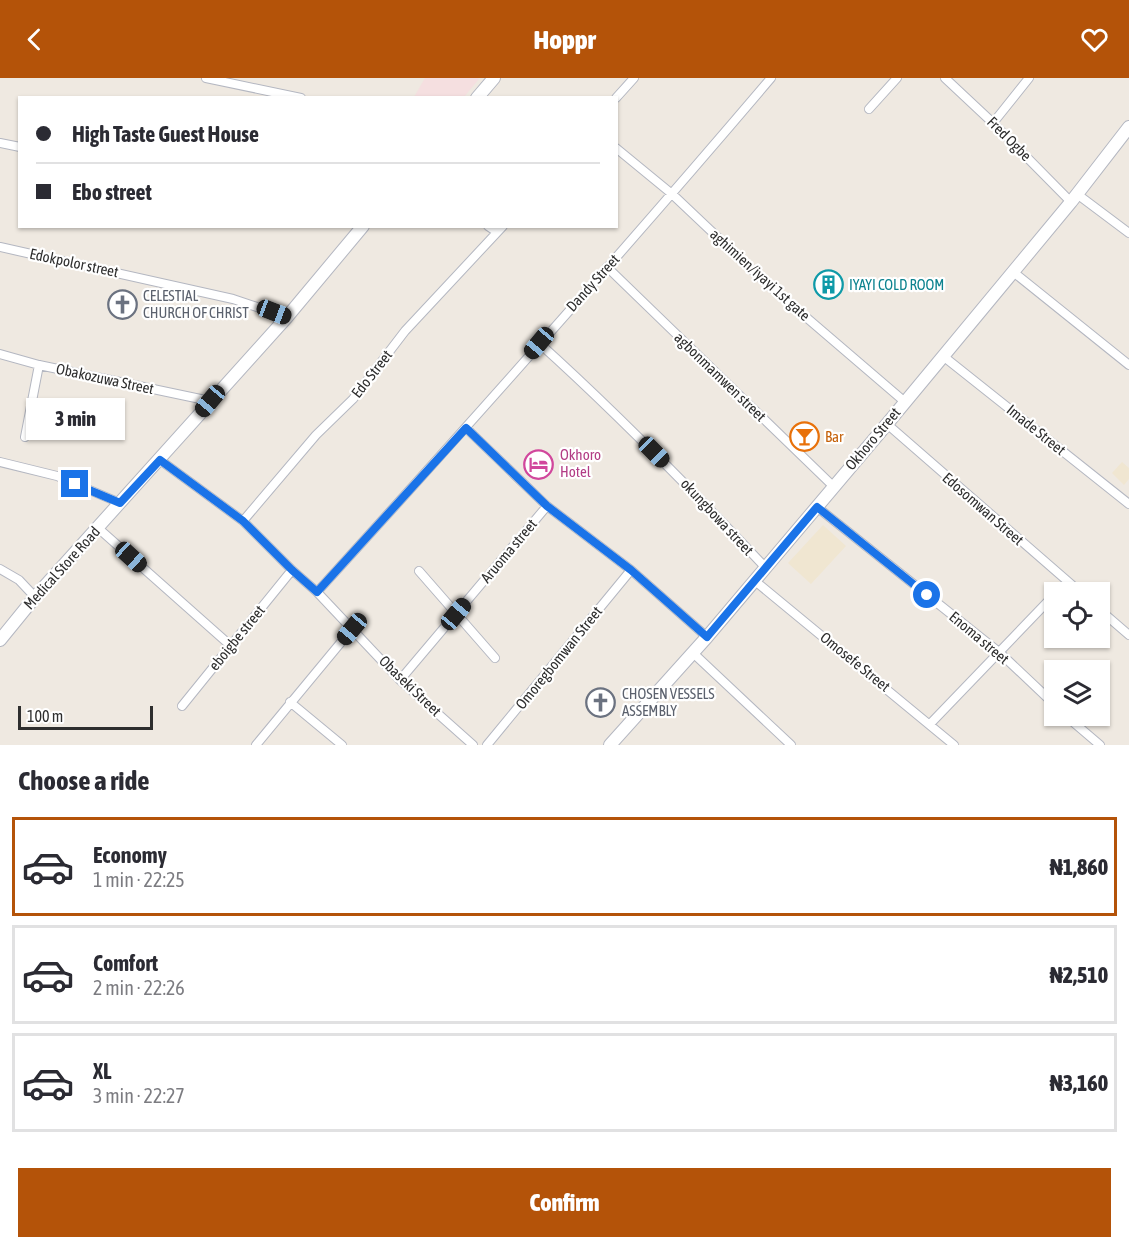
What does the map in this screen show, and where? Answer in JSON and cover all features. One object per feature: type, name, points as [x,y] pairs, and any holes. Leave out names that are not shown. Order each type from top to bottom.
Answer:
[{"type":"street","points":[[206,78],[292,96]]},
{"type":"street","points":[[479,96],[494,78]]},
{"type":"street","points":[[618,96],[634,78]]},
{"type":"street","name":"Dandy Street","points":[[317,592],[466,428],[771,78]]},
{"type":"street","points":[[869,109],[897,78]]},
{"type":"street","name":"Fred Ogbe","points":[[945,78],[1074,198],[1129,233]]},
{"type":"street","points":[[993,123],[1029,78]]},
{"type":"street","name":"Okhoro Street","points":[[610,745],[707,637],[887,424],[1074,198],[1129,127]]},
{"type":"street","points":[[0,143],[18,147]]},
{"type":"street","name":"aghimien/iyayi 1st gate","points":[[618,150],[672,194],[765,282],[905,402]]},
{"type":"street","name":"Medical Store Road","points":[[0,640],[35,597],[287,317],[361,228]]},
{"type":"street","name":"Edo Street","points":[[243,521],[316,435],[353,399],[405,332],[500,229]]},
{"type":"street","name":"Edokpolor street","points":[[0,247],[233,299],[287,317]]},
{"type":"street","name":"agbonmamwen street","points":[[607,267],[833,486]]},
{"type":"street","points":[[1012,271],[1129,365]]},
{"type":"street","name":"okungbowa street","points":[[539,343],[591,389],[678,475],[765,567]]},
{"type":"street","name":"Obakozuwa Street","points":[[0,354],[39,365],[210,401]]},
{"type":"street","name":"Imade Street","points":[[943,356],[1129,504]]},
{"type":"street","points":[[25,437],[39,365]]},
{"type":"street","name":"Edosomwan Street","points":[[887,424],[1067,582]]},
{"type":"street","points":[[466,428],[547,506],[631,570],[707,637]]},
{"type":"street","name":"Obaseki Street","points":[[160,460],[243,521],[317,592],[400,680],[473,745]]},
{"type":"street","points":[[0,462],[57,476],[120,503]]},
{"type":"street","name":"Aruoma street","points":[[400,680],[547,506]]},
{"type":"street","name":"Enoma street","points":[[817,507],[1000,653],[1044,695]]},
{"type":"street","points":[[98,528],[231,646]]},
{"type":"street","points":[[0,569],[19,580],[35,597]]},
{"type":"street","name":"eboigbe street","points":[[182,706],[292,570]]},
{"type":"street","name":"Omoregbomwan Street","points":[[487,745],[631,570]]},
{"type":"street","points":[[418,571],[495,658]]},
{"type":"street","name":"Omosefe Street","points":[[755,581],[954,745]]},
{"type":"street","points":[[930,724],[1044,607]]},
{"type":"street","points":[[1110,619],[1129,635]]},
{"type":"street","points":[[256,745],[352,629]]},
{"type":"street","points":[[692,652],[791,745]]},
{"type":"street","points":[[290,702],[342,745]]},
{"type":"street","points":[[1076,726],[1090,741],[1100,745]]},
{"type":"shaded area","points":[[425,78],[479,79],[465,96],[415,96]]},
{"type":"shaded area","points":[[1122,462],[1129,468],[1129,479],[1124,485],[1112,473]]},
{"type":"shaded area","points":[[823,525],[846,546],[811,584],[788,563]]},
{"type":"place","name":"IYAYI COLD ROOM","points":[[828,285]]},
{"type":"place","name":"CELESTIAL CHURCH OF CHRIST","points":[[122,305]]},
{"type":"place","name":"Bar","points":[[804,437]]},
{"type":"place","name":"Okhoro Hotel","points":[[539,464]]},
{"type":"place","name":"CHOSEN VESSELS ASSEMBLY","points":[[601,703]]},
{"type":"route","points":[[75,484],[120,503],[160,460],[243,521],[317,592],[466,428],[547,506],[631,570],[707,637],[817,507],[927,595]]}]
